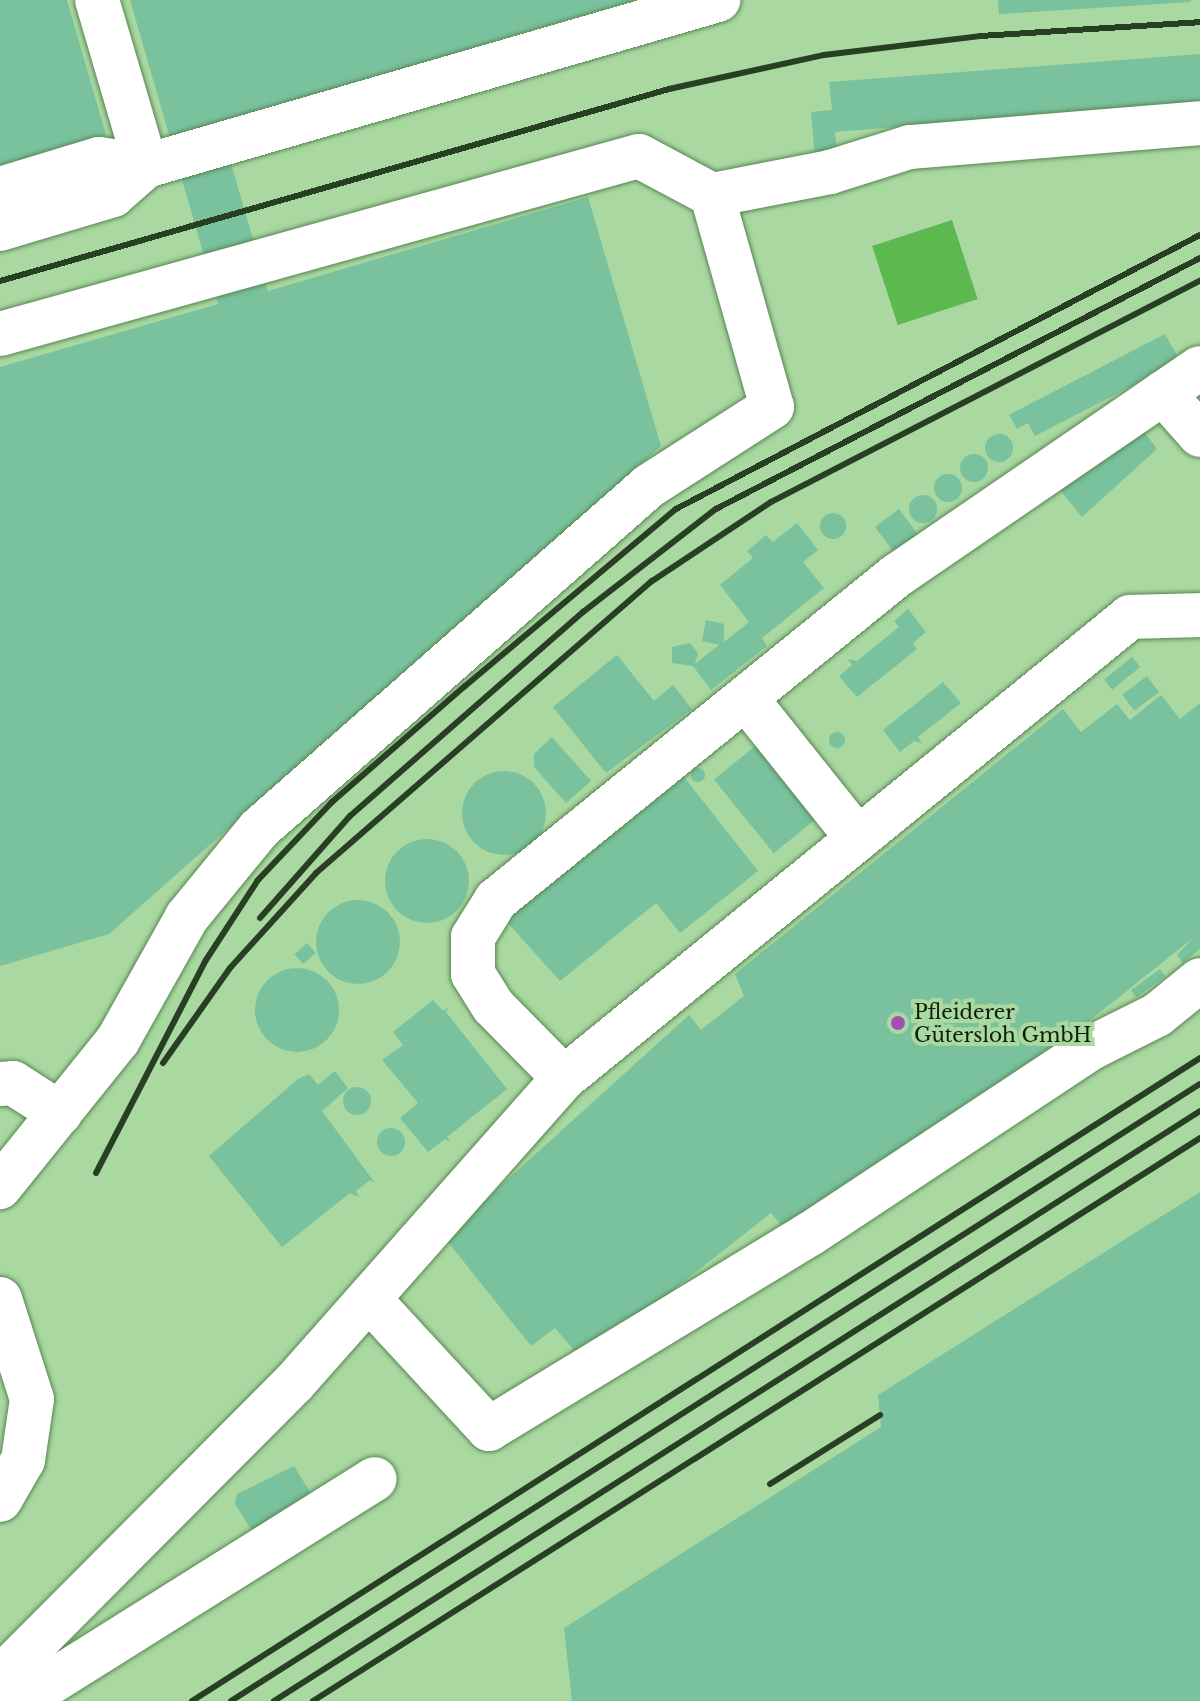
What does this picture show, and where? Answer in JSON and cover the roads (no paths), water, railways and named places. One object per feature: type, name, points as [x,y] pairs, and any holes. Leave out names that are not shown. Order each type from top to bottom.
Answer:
[{"type":"lane","points":[[97,0],[146,166]]},
{"type":"lane","points":[[0,189],[99,159],[146,166],[718,0]]},
{"type":"lane","points":[[0,334],[639,156],[712,195],[830,172],[910,147],[1200,123]]},
{"type":"lane","points":[[0,229],[113,195],[146,166]]},
{"type":"lane","points":[[0,1187],[118,1040],[187,917],[259,829],[649,486],[772,407],[712,195]]},
{"type":"lane","points":[[564,1078],[493,1006],[473,974],[473,937],[496,900],[748,701],[896,576],[1200,368]]},
{"type":"lane","points":[[1163,393],[1200,435]]},
{"type":"lane","points":[[0,1678],[294,1383],[564,1078],[1130,617],[1200,615]]},
{"type":"lane","points":[[748,701],[858,839]]},
{"type":"lane","points":[[369,1299],[489,1429],[810,1234],[1091,1048],[1157,1015],[1200,980]]},
{"type":"lane","points":[[0,1084],[13,1083],[60,1113]]},
{"type":"lane","points":[[0,1299],[32,1399],[23,1460],[0,1500]]},
{"type":"lane","points":[[0,1696],[40,1689],[375,1479]]},
{"type":"railway","points":[[0,281],[669,89],[824,55],[980,36],[1200,22]]},
{"type":"railway","points":[[96,1173],[206,960],[258,880],[332,802],[465,686],[676,509],[1200,235]]},
{"type":"railway","points":[[260,918],[350,816],[583,612],[716,509],[1200,258]]},
{"type":"railway","points":[[163,1063],[230,968],[316,873],[652,581],[771,502],[1200,281]]},
{"type":"railway","points":[[192,1701],[1200,1058]]},
{"type":"railway","points":[[231,1701],[1200,1084]]},
{"type":"railway","points":[[274,1701],[1200,1111]]},
{"type":"railway","points":[[313,1701],[1200,1138]]},
{"type":"railway","points":[[770,1484],[880,1415]]},
{"type":"place","name":"Pfleiderer Gütersloh GmbH","points":[[898,1023]]}]
